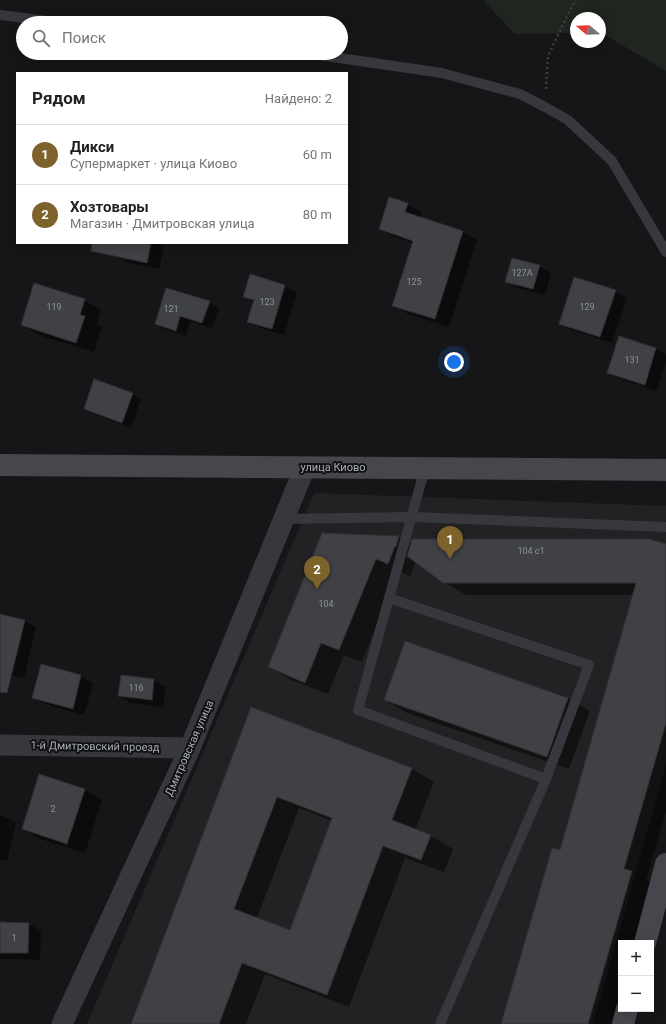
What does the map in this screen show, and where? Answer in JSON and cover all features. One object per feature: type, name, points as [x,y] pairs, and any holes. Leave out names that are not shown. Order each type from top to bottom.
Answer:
[{"type":"main road","name":"улица Киово","points":[[0,465],[666,470]]},
{"type":"main road","points":[[645,940],[666,864]]},
{"type":"main road","points":[[622,1024],[626,1012]]},
{"type":"street","name":"Дмитровская улица","points":[[62,1024],[190,748],[305,467]]},
{"type":"street","name":"1-й Дмитровский проезд","points":[[0,745],[190,748]]},
{"type":"lane","points":[[0,15],[16,17]]},
{"type":"lane","points":[[348,59],[442,73],[520,94],[568,120],[612,161],[666,252]]},
{"type":"lane","points":[[425,468],[358,710],[546,779]]},
{"type":"lane","points":[[283,519],[412,517],[666,527]]},
{"type":"lane","points":[[389,598],[589,665],[546,779],[440,1024]]},
{"type":"path","points":[[544,107],[548,56],[576,0]]},
{"type":"shaded area","points":[[483,0],[666,0],[666,71],[606,36],[606,12],[570,12],[570,33],[515,34]]},
{"type":"shaded area","points":[[314,493],[666,506],[666,765],[593,1024],[87,1024]]},
{"type":"building","points":[[389,197],[408,203],[405,212],[463,231],[435,319],[392,306],[413,241],[379,229]]},
{"type":"building","points":[[92,244],[151,244],[147,263],[91,251]]},
{"type":"building","points":[[512,258],[540,265],[533,289],[505,282]]},
{"type":"building","points":[[250,274],[285,285],[272,329],[247,322],[254,300],[243,297]]},
{"type":"building","points":[[574,277],[616,290],[600,337],[559,324]]},
{"type":"building","points":[[34,283],[85,299],[80,315],[85,316],[76,343],[21,325]]},
{"type":"building","points":[[166,288],[210,301],[202,323],[180,316],[176,331],[155,324]]},
{"type":"building","points":[[619,336],[656,348],[645,385],[607,373]]},
{"type":"building","points":[[94,379],[133,393],[122,423],[84,409]]},
{"type":"building","points":[[322,533],[399,536],[396,547],[395,546],[388,564],[376,559],[339,650],[321,643],[305,683],[268,667]]},
{"type":"building","points":[[412,539],[649,539],[666,544],[666,723],[624,869],[632,871],[588,1024],[501,1024],[552,848],[560,850],[636,583],[443,583],[407,556]]},
{"type":"building","points":[[0,614],[25,620],[7,693],[0,692]]},
{"type":"building","points":[[405,641],[568,698],[547,757],[384,700]]},
{"type":"building","points":[[41,664],[81,675],[73,709],[32,698]]},
{"type":"building","points":[[121,675],[154,679],[152,700],[118,696]]},
{"type":"building","points":[[251,707],[412,768],[392,820],[431,835],[421,860],[383,846],[327,995],[242,963],[219,1024],[131,1024]],"holes":[[[277,797],[332,818],[290,930],[234,909]]]},
{"type":"building","points":[[39,774],[85,789],[67,844],[22,829]]},
{"type":"building","points":[[0,922],[29,923],[28,953],[0,953]]},
{"type":"place","name":"Дикси","points":[[450,559]]},
{"type":"place","name":"Хозтовары","points":[[317,589]]}]
